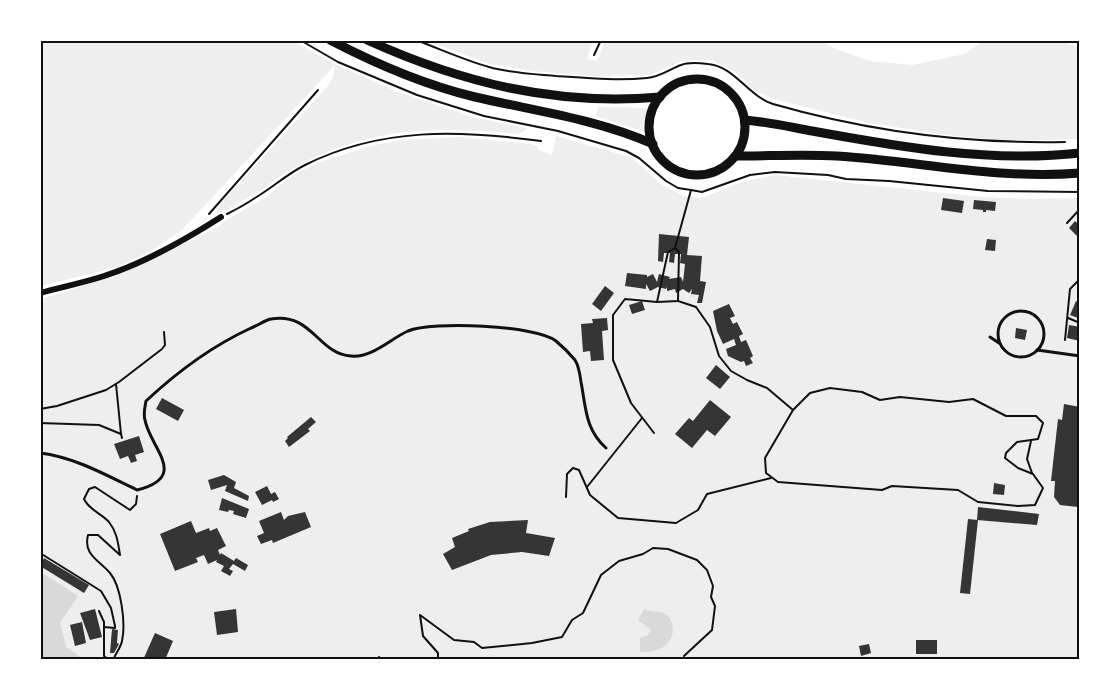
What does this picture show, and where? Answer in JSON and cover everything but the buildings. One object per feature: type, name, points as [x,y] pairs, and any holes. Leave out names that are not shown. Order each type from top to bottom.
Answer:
[{"type":"main road","points":[[330,40],[387,68],[472,96],[589,122],[653,144]]},
{"type":"main road","points":[[367,40],[432,66],[508,88],[591,99],[620,100],[660,97]]},
{"type":"main road","points":[[692,80],[706,80],[720,85],[732,94],[741,106],[745,120],[742,145],[736,156],[719,170],[697,175],[674,170],[664,162],[653,144],[650,127],[651,115],[660,97],[678,83],[692,80]]},
{"type":"main road","points":[[745,120],[782,124],[811,131],[951,153],[1043,157],[1080,153]]},
{"type":"main road","points":[[736,156],[837,156],[951,169],[1046,176],[1080,172]]},
{"type":"street","points":[[40,293],[103,277],[131,266],[221,217]]},
{"type":"lane","points":[[1001,345],[998,334],[1003,319],[1009,314],[1023,311],[1036,317],[1043,329],[1044,337],[1038,350]]},
{"type":"lane","points":[[40,453],[86,466],[137,490],[155,484],[164,473],[164,461],[144,418],[146,401],[197,359],[241,333],[271,319],[296,321],[309,328],[326,345],[352,357],[372,352],[409,331],[436,326],[474,326],[540,333],[554,339],[576,362],[589,425],[594,438],[606,448]]},
{"type":"lane","points":[[990,337],[1016,356],[1024,357],[1038,350],[1080,356]]},
{"type":"path","points":[[300,40],[338,62],[417,95],[484,116],[558,130],[626,152],[639,158],[678,188],[702,192],[750,175],[775,172],[988,191],[1080,192]]},
{"type":"path","points":[[416,40],[490,67],[528,74],[592,79],[649,78],[683,64],[711,64],[735,76],[752,92],[770,103],[867,126],[1011,143],[1068,142]]},
{"type":"path","points":[[594,55],[601,40]]},
{"type":"path","points":[[195,233],[216,203],[318,90]]},
{"type":"path","points":[[221,217],[255,199],[307,164],[347,148],[394,136],[476,133],[541,141]]},
{"type":"path","points":[[657,303],[668,252],[675,248],[691,190]]},
{"type":"path","points":[[1066,223],[1080,209]]},
{"type":"path","points":[[675,248],[679,252],[678,301]]},
{"type":"path","points":[[1065,340],[1070,289],[1078,281]]},
{"type":"path","points":[[654,433],[631,403],[613,360],[613,315],[625,299],[657,303],[678,301],[696,308],[710,327],[719,356],[731,371],[767,387],[793,410]]},
{"type":"path","points":[[1067,317],[1080,323]]},
{"type":"path","points":[[40,409],[68,402],[116,384],[162,350],[165,345],[164,332]]},
{"type":"path","points":[[40,423],[99,425],[122,436],[116,384]]},
{"type":"path","points":[[1031,441],[1027,459],[1033,474],[1044,488],[1035,505],[1018,506],[978,502],[958,490],[892,486],[882,490],[778,482],[766,473],[765,458],[793,410],[810,393],[830,388],[862,392],[880,400],[900,397],[949,402],[973,399],[1006,416],[1036,416],[1043,423],[1038,439],[1017,442],[1006,453],[1005,458],[1018,468],[1033,474]]},
{"type":"path","points":[[587,487],[642,418]]},
{"type":"path","points":[[566,497],[567,474],[573,468],[579,470],[590,495],[618,518],[676,522],[698,510],[707,494],[771,478]]},
{"type":"path","points":[[99,611],[104,627],[104,656],[109,660],[114,658],[122,641],[120,590],[111,573],[89,554],[88,535],[98,536],[120,555],[117,537],[108,521],[87,506],[84,499],[89,489],[95,487],[130,510],[136,504],[137,490]]},
{"type":"path","points":[[438,660],[438,653],[423,636],[420,615],[454,639],[474,642],[482,648],[532,643],[562,637],[572,620],[583,613],[601,575],[619,561],[654,548],[668,549],[697,560],[707,570],[713,586],[711,597],[715,606],[711,630],[684,656]]},
{"type":"path","points":[[40,553],[101,591],[111,608],[115,626]]},
{"type":"path","points":[[104,627],[123,626]]},
{"type":"path","points":[[377,660],[379,657],[382,660]]},
{"type":"shaded area","points":[[40,41],[293,41],[335,64],[395,91],[472,117],[526,128],[526,130],[518,134],[431,130],[376,137],[349,144],[321,154],[294,168],[248,198],[215,215],[220,205],[240,182],[327,87],[333,77],[335,65],[182,230],[151,251],[118,267],[41,286]]},
{"type":"shaded area","points":[[427,41],[593,41],[587,59],[597,61],[605,41],[821,41],[869,61],[912,65],[965,54],[983,41],[1059,41],[1079,47],[1079,139],[1010,141],[947,135],[869,123],[774,99],[754,90],[738,74],[712,60],[682,61],[650,75],[593,76],[531,71],[490,64]]},
{"type":"shaded area","points":[[598,107],[647,108],[643,125],[645,132],[596,116]]},
{"type":"shaded area","points":[[556,136],[633,158],[659,183],[683,196],[702,198],[741,182],[775,175],[983,197],[1079,198],[1079,659],[41,660],[41,299],[121,274],[220,226],[266,197],[291,176],[317,163],[370,146],[400,140],[461,137],[531,144],[537,146],[538,150],[552,155]]},
{"type":"shaded area","points":[[44,574],[78,596],[60,623],[66,647],[79,656],[79,659],[41,659],[40,579]]},
{"type":"shaded area","points":[[644,609],[667,615],[673,628],[670,640],[662,648],[640,652],[640,638],[648,635],[651,630],[638,620]]}]
